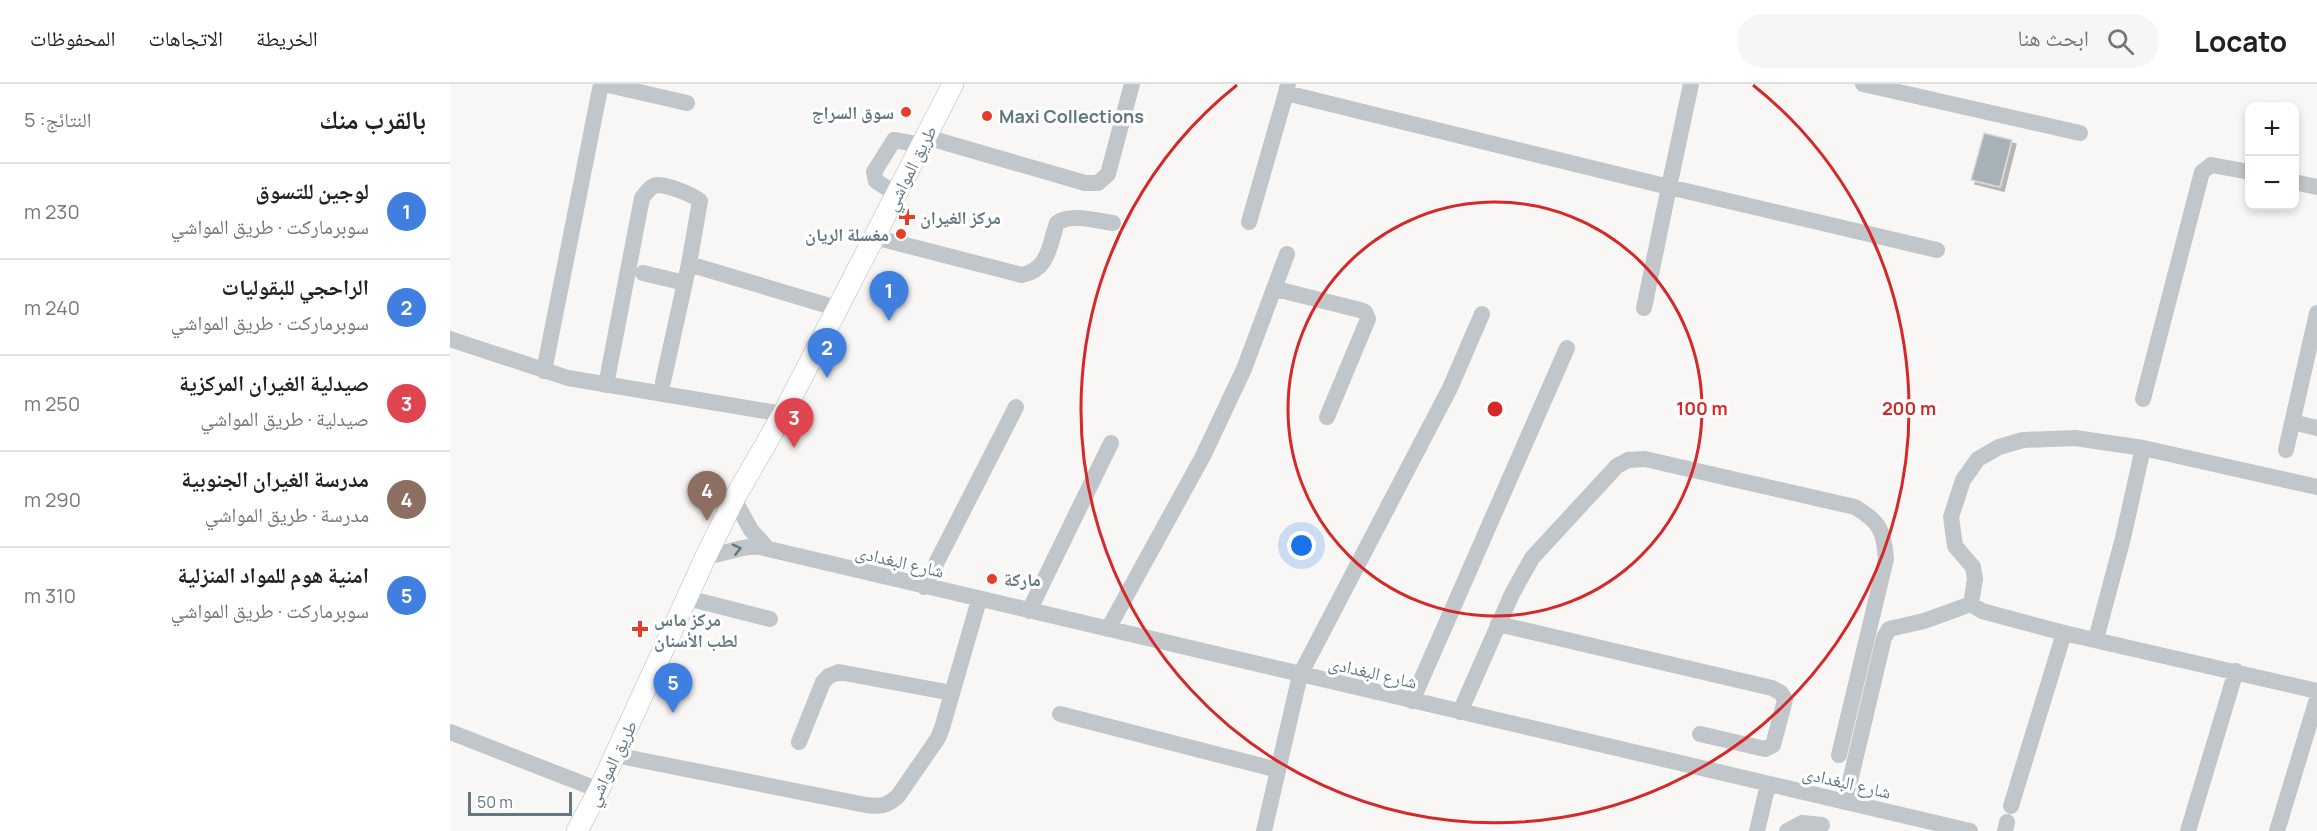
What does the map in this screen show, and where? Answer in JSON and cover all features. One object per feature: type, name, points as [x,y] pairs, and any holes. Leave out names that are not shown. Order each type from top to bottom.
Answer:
[{"type":"main road","name":"طريق المواشي","points":[[577,831],[599,790],[734,499],[783,414],[953,84]]},
{"type":"street","points":[[544,371],[603,84],[687,103]]},
{"type":"street","points":[[896,194],[876,181],[874,172],[894,140],[924,141],[1085,183],[1098,183],[1108,174],[1132,84]]},
{"type":"street","points":[[1644,308],[1691,84]]},
{"type":"street","points":[[1863,84],[2080,133]]},
{"type":"street","points":[[1249,222],[1287,88],[1669,187],[1937,250]]},
{"type":"street","points":[[2143,399],[2202,172],[2211,165],[2245,171]]},
{"type":"street","points":[[2299,183],[2317,187]]},
{"type":"street","points":[[606,385],[642,198],[649,189],[658,185],[692,194],[700,201],[689,264],[663,382]]},
{"type":"street","points":[[874,237],[1022,275],[1034,272],[1044,263],[1057,223],[1063,219],[1113,223]]},
{"type":"street","points":[[1108,629],[1203,456],[1244,369],[1276,289],[1287,254]]},
{"type":"street","points":[[689,264],[836,308]]},
{"type":"street","points":[[643,273],[685,283]]},
{"type":"street","points":[[1276,289],[1360,310],[1365,312],[1368,319],[1327,417]]},
{"type":"street","points":[[2286,450],[2315,335],[2317,313]]},
{"type":"street","points":[[1264,831],[1300,675],[1450,388],[1482,314]]},
{"type":"street","points":[[450,339],[544,371],[606,385],[783,414]]},
{"type":"street","points":[[1412,701],[1567,348]]},
{"type":"street","points":[[924,587],[1016,407]]},
{"type":"street","points":[[2292,422],[2317,428]]},
{"type":"street","points":[[1971,604],[1975,579],[1973,567],[1955,546],[1951,517],[1963,480],[1978,459],[1999,447],[2023,440],[2075,438],[2143,448],[2317,487]]},
{"type":"street","points":[[1029,611],[1112,443]]},
{"type":"street","points":[[2096,639],[2123,538],[2143,448]]},
{"type":"street","points":[[1460,712],[1498,624],[1532,558],[1617,466],[1628,460],[1645,459],[1855,507],[1878,524],[1885,540],[1886,559],[1839,755]]},
{"type":"street","points":[[734,499],[751,530],[768,549]]},
{"type":"street","name":"شارع البغدادى","points":[[706,556],[744,547],[768,549],[1970,831]]},
{"type":"street","points":[[687,598],[770,619]]},
{"type":"street","points":[[615,754],[880,807],[890,803],[898,796],[938,738],[979,600]]},
{"type":"street","points":[[1971,604],[1982,611],[2064,633],[2317,691]]},
{"type":"street","points":[[1845,802],[1880,651],[1889,629],[1924,621],[1971,604]]},
{"type":"street","points":[[1498,624],[1772,688],[1781,693],[1785,700],[1773,745],[1765,749],[1700,734]]},
{"type":"street","points":[[2008,820],[2064,633]]},
{"type":"street","points":[[2188,831],[2236,671]]},
{"type":"street","points":[[799,742],[823,682],[829,676],[839,672],[952,693]]},
{"type":"street","points":[[2277,831],[2317,699]]},
{"type":"street","points":[[1060,714],[1278,770]]},
{"type":"street","points":[[450,732],[599,790]]},
{"type":"street","points":[[1757,831],[1768,784]]},
{"type":"street","points":[[1787,831],[1802,823],[1821,828],[1828,798]]},
{"type":"building","points":[[1984,133],[2012,140],[2000,187],[1971,180]]},
{"type":"place","name":"سوق السراج","points":[[906,112]]},
{"type":"place","name":"Maxi Collections","points":[[987,116]]},
{"type":"place","name":"مركز الغيران","points":[[907,217]]},
{"type":"place","name":"مغسلة الريان","points":[[901,234]]},
{"type":"place","name":"لوجين للتسوق","points":[[889,321]]},
{"type":"place","name":"الراحجي للبقوليات","points":[[827,378]]},
{"type":"place","name":"صيدلية الغيران المركزية","points":[[794,448]]},
{"type":"place","name":"مدرسة الغيران الجنوبية","points":[[707,521]]},
{"type":"place","name":"ماركة","points":[[992,579]]},
{"type":"place","name":"مركز ماس لطب الأسنان","points":[[640,629]]},
{"type":"place","name":"امنية هوم للمواد المنزلية","points":[[673,713]]}]
